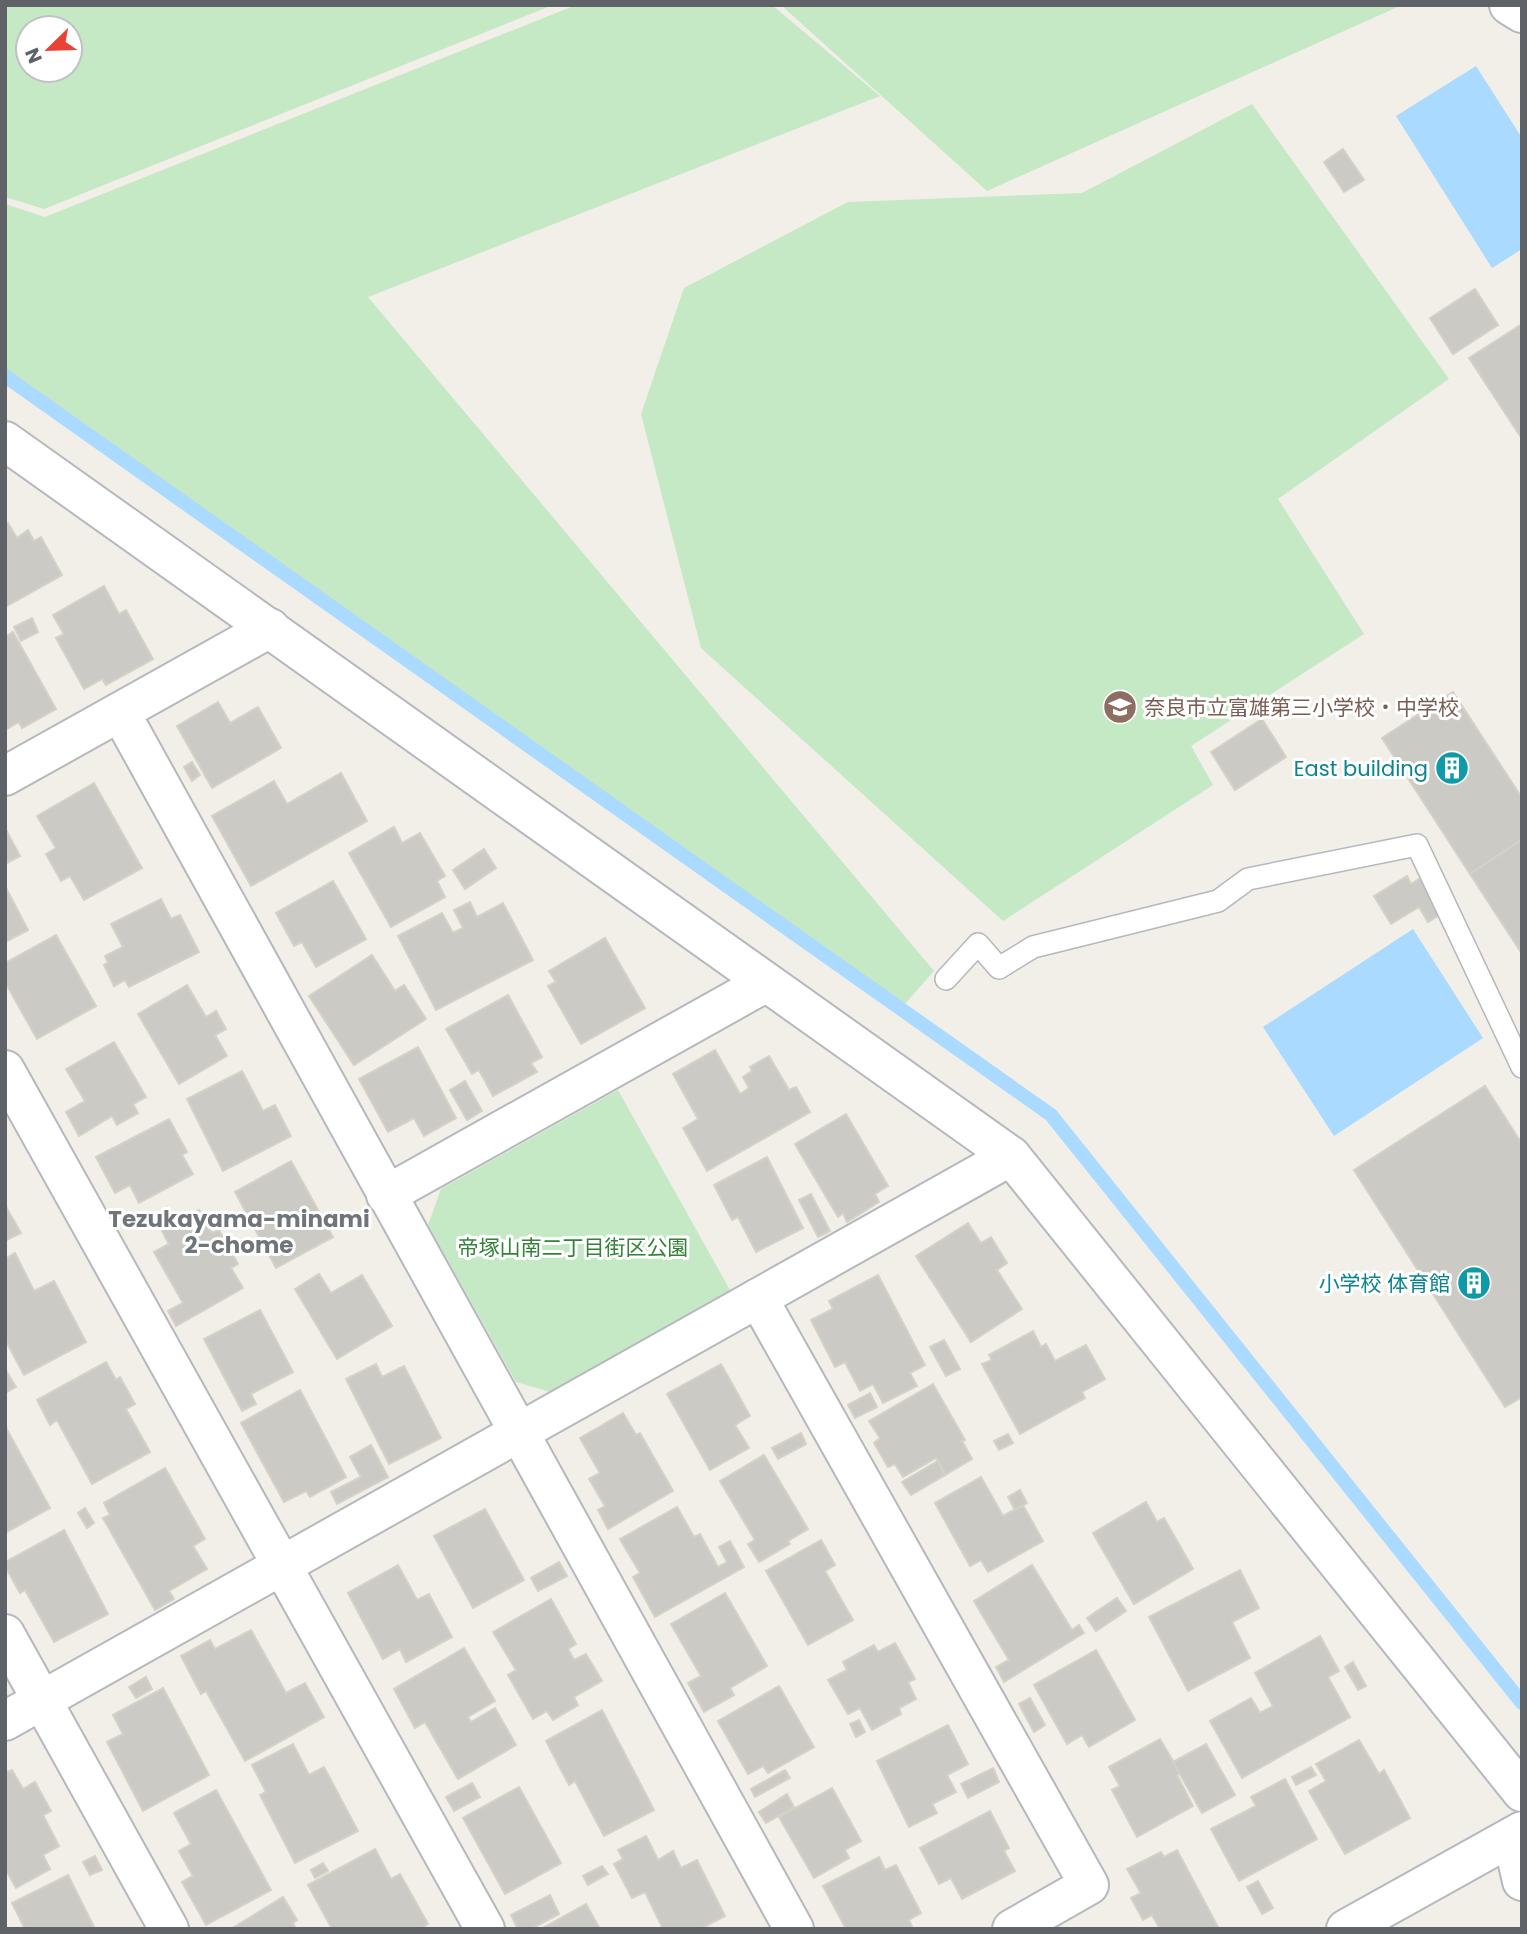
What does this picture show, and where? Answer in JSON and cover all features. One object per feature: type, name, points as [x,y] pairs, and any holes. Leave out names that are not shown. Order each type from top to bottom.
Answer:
[{"type":"street","points":[[1509,5],[1522,13]]},
{"type":"street","points":[[11,452],[270,628],[1011,1156],[1522,1793]]},
{"type":"street","points":[[5,776],[270,628]]},
{"type":"street","points":[[120,712],[794,1929]]},
{"type":"street","points":[[386,1195],[765,983]]},
{"type":"street","points":[[5,1070],[485,1929]]},
{"type":"street","points":[[5,1721],[1011,1156]]},
{"type":"street","points":[[758,1298],[1089,1885],[1012,1929]]},
{"type":"street","points":[[5,1634],[169,1929]]},
{"type":"street","points":[[1346,1929],[1517,1834],[1522,1881]]},
{"type":"lane","points":[[946,979],[978,944],[999,968],[1034,947],[1219,901],[1248,879],[1417,845],[1522,1067]]},
{"type":"green space","points":[[5,5],[553,5],[44,209],[5,197]]},
{"type":"green space","points":[[576,5],[772,5],[880,96],[368,297],[934,971],[903,1006],[5,372],[5,204],[45,217]]},
{"type":"green space","points":[[781,5],[1402,5],[987,191]]},
{"type":"green space","points":[[1252,104],[1449,379],[1278,499],[1364,634],[1191,746],[1213,785],[1003,921],[701,648],[641,414],[684,288],[848,202],[1082,193]]},
{"type":"green space","name":"帝塚山南二丁目街区公園","points":[[618,1090],[730,1290],[550,1392],[516,1382],[428,1225],[441,1189]]},
{"type":"water","points":[[1476,66],[1522,138],[1522,249],[1492,268],[1396,116]]},
{"type":"water","points":[[1413,929],[1483,1038],[1334,1136],[1263,1027]]},
{"type":"building","points":[[1343,149],[1364,180],[1344,192],[1324,162]]},
{"type":"building","points":[[1475,289],[1498,325],[1453,354],[1430,318]]},
{"type":"building","points":[[1522,324],[1522,439],[1469,358]]},
{"type":"building","points":[[8,523],[17,538],[28,530],[34,541],[41,537],[62,575],[5,607],[5,525]]},
{"type":"building","points":[[104,586],[119,614],[126,610],[153,659],[106,685],[102,679],[84,689],[56,638],[64,634],[53,615]]},
{"type":"building","points":[[32,618],[38,632],[21,641],[14,627]]},
{"type":"building","points":[[13,632],[56,709],[22,728],[19,722],[5,730],[5,637]]},
{"type":"building","name":"East building","points":[[1453,692],[1522,798],[1522,840],[1470,874],[1382,738]]},
{"type":"building","points":[[218,702],[230,723],[258,707],[281,748],[212,788],[177,726]]},
{"type":"building","points":[[1262,719],[1286,757],[1235,790],[1211,752]]},
{"type":"building","points":[[192,762],[200,775],[192,781],[184,767]]},
{"type":"building","points":[[341,773],[367,821],[251,886],[212,816],[274,781],[287,804]]},
{"type":"building","points":[[94,783],[142,868],[84,900],[70,876],[61,881],[46,854],[56,848],[37,816]]},
{"type":"building","points":[[394,827],[402,843],[420,833],[445,876],[437,881],[445,897],[391,927],[349,853]]},
{"type":"building","points":[[5,828],[20,856],[5,864]]},
{"type":"building","points":[[1520,841],[1522,844],[1522,954],[1470,874]]},
{"type":"building","points":[[484,849],[496,868],[465,889],[453,870]]},
{"type":"building","points":[[1407,876],[1411,884],[1422,877],[1444,912],[1428,922],[1419,907],[1391,924],[1374,896]]},
{"type":"building","points":[[333,881],[366,939],[316,967],[302,942],[294,946],[276,913]]},
{"type":"building","points":[[5,886],[28,930],[5,942]]},
{"type":"building","points":[[161,899],[171,919],[180,915],[199,952],[129,987],[125,980],[114,986],[104,965],[108,963],[105,956],[123,947],[111,924]]},
{"type":"building","points":[[470,902],[477,917],[503,903],[533,960],[436,1010],[398,936],[442,913],[453,933],[463,928],[454,910]]},
{"type":"building","points":[[56,935],[96,1006],[37,1039],[5,982],[5,963]]},
{"type":"building","points":[[605,938],[645,1008],[581,1044],[548,986],[556,982],[549,971]]},
{"type":"building","points":[[372,955],[395,991],[404,985],[426,1019],[354,1065],[309,996]]},
{"type":"building","points":[[187,985],[206,1017],[216,1011],[226,1029],[215,1035],[227,1056],[179,1084],[138,1014]]},
{"type":"building","points":[[508,995],[542,1057],[531,1063],[537,1072],[493,1096],[479,1070],[472,1074],[446,1029]]},
{"type":"building","points":[[114,1042],[146,1097],[133,1104],[138,1113],[117,1125],[112,1116],[79,1136],[66,1112],[85,1101],[66,1069]]},
{"type":"building","points":[[418,1047],[456,1118],[424,1136],[414,1118],[388,1132],[359,1079]]},
{"type":"building","points":[[715,1050],[740,1094],[749,1088],[743,1077],[752,1071],[750,1067],[769,1056],[789,1090],[796,1087],[810,1112],[707,1171],[683,1128],[698,1119],[673,1074]]},
{"type":"building","points":[[242,1071],[263,1111],[275,1105],[291,1136],[223,1171],[187,1099]]},
{"type":"building","points":[[465,1081],[482,1111],[467,1120],[450,1090]]},
{"type":"building","name":"小学校 体育館","points":[[1485,1086],[1522,1144],[1522,1397],[1505,1407],[1354,1170]]},
{"type":"building","points":[[846,1114],[888,1186],[875,1194],[879,1202],[847,1222],[843,1213],[838,1217],[795,1144]]},
{"type":"building","points":[[169,1119],[187,1152],[182,1155],[193,1174],[139,1203],[130,1185],[115,1193],[96,1157]]},
{"type":"building","points":[[767,1157],[803,1228],[756,1252],[738,1217],[732,1220],[714,1185]]},
{"type":"building","points":[[291,1161],[333,1237],[276,1268],[235,1192]]},
{"type":"building","points":[[811,1194],[830,1231],[818,1237],[799,1200]]},
{"type":"building","points":[[5,1205],[21,1233],[5,1241]]},
{"type":"building","points":[[199,1210],[212,1233],[219,1230],[238,1264],[231,1268],[243,1288],[176,1326],[168,1311],[183,1303],[154,1252],[169,1244],[162,1231]]},
{"type":"building","points":[[968,1223],[981,1243],[991,1237],[1007,1263],[997,1270],[1022,1309],[971,1342],[916,1256]]},
{"type":"building","points":[[15,1253],[34,1291],[54,1281],[86,1342],[24,1375],[5,1339],[5,1259]]},
{"type":"building","points":[[319,1274],[331,1293],[362,1275],[392,1326],[337,1359],[295,1289]]},
{"type":"building","points":[[878,1275],[925,1365],[910,1373],[917,1386],[883,1403],[873,1384],[860,1391],[845,1362],[835,1367],[811,1320],[833,1309],[829,1301]]},
{"type":"building","points":[[260,1310],[293,1372],[251,1394],[256,1404],[242,1411],[204,1339]]},
{"type":"building","points":[[1033,1331],[1041,1347],[1046,1344],[1055,1361],[1086,1345],[1105,1379],[1082,1392],[1085,1398],[1020,1434],[982,1364],[992,1360],[989,1355]]},
{"type":"building","points":[[944,1340],[960,1369],[946,1376],[930,1347]]},
{"type":"building","points":[[106,1362],[116,1380],[120,1377],[135,1404],[126,1409],[150,1452],[92,1484],[57,1420],[50,1425],[37,1400]]},
{"type":"building","points":[[376,1364],[382,1377],[404,1366],[441,1438],[389,1464],[346,1379]]},
{"type":"building","points":[[721,1364],[750,1416],[735,1425],[749,1448],[710,1470],[667,1394]]},
{"type":"building","points":[[5,1369],[16,1387],[5,1393]]},
{"type":"building","points":[[933,1384],[965,1440],[962,1441],[972,1459],[945,1475],[936,1458],[903,1477],[895,1464],[888,1467],[874,1443],[880,1438],[869,1421]]},
{"type":"building","points":[[300,1390],[346,1477],[310,1497],[306,1491],[284,1502],[241,1423]]},
{"type":"building","points":[[870,1393],[877,1407],[855,1418],[848,1405]]},
{"type":"building","points":[[623,1413],[636,1435],[640,1433],[673,1491],[608,1529],[598,1510],[605,1506],[589,1479],[600,1473],[580,1438]]},
{"type":"building","points":[[5,1426],[50,1508],[5,1533]]},
{"type":"building","points":[[801,1433],[806,1444],[778,1459],[772,1448]]},
{"type":"building","points":[[1008,1434],[1013,1443],[999,1450],[994,1441]]},
{"type":"building","points":[[371,1445],[388,1477],[337,1504],[331,1492],[361,1477],[350,1457]]},
{"type":"building","points":[[764,1455],[808,1529],[788,1541],[790,1544],[759,1562],[748,1544],[755,1540],[720,1481]]},
{"type":"building","points":[[938,1461],[945,1475],[911,1495],[902,1482]]},
{"type":"building","points":[[165,1468],[205,1539],[193,1546],[207,1569],[169,1591],[174,1599],[155,1610],[103,1518],[110,1515],[104,1503]]},
{"type":"building","points":[[981,1477],[1003,1516],[1023,1505],[1043,1541],[988,1572],[981,1560],[970,1566],[935,1503]]},
{"type":"building","points":[[1020,1490],[1027,1503],[1015,1510],[1008,1497]]},
{"type":"building","points":[[1146,1502],[1157,1522],[1164,1518],[1193,1569],[1134,1604],[1093,1533]]},
{"type":"building","points":[[677,1507],[694,1537],[700,1534],[718,1567],[727,1562],[719,1547],[730,1541],[744,1567],[655,1617],[633,1577],[640,1573],[620,1539]]},
{"type":"building","points":[[85,1508],[94,1523],[87,1528],[78,1513]]},
{"type":"building","points":[[485,1509],[524,1580],[473,1608],[434,1536]]},
{"type":"building","points":[[64,1530],[108,1614],[54,1642],[25,1590],[20,1593],[5,1562]]},
{"type":"building","points":[[821,1540],[835,1565],[825,1571],[853,1620],[808,1645],[766,1571]]},
{"type":"building","points":[[559,1562],[567,1576],[538,1591],[531,1578]]},
{"type":"building","points":[[398,1565],[417,1600],[429,1594],[452,1637],[406,1662],[400,1649],[383,1659],[348,1593]]},
{"type":"building","points":[[1032,1565],[1072,1630],[1079,1625],[1084,1633],[1004,1682],[996,1667],[1009,1660],[974,1601]]},
{"type":"building","points":[[1240,1570],[1259,1608],[1232,1622],[1250,1658],[1188,1691],[1149,1617]]},
{"type":"building","points":[[725,1593],[767,1666],[730,1688],[734,1695],[704,1712],[688,1683],[701,1676],[671,1624]]},
{"type":"building","points":[[1117,1598],[1126,1611],[1096,1631],[1087,1618]]},
{"type":"building","points":[[551,1599],[576,1644],[568,1649],[574,1660],[586,1654],[602,1681],[574,1697],[578,1705],[553,1720],[547,1711],[533,1719],[508,1675],[516,1670],[493,1632]]},
{"type":"building","points":[[251,1630],[286,1693],[305,1683],[324,1717],[245,1761],[206,1691],[201,1694],[181,1656],[210,1640],[215,1649]]},
{"type":"building","points":[[1320,1636],[1339,1671],[1328,1677],[1350,1717],[1242,1778],[1210,1721],[1251,1698],[1260,1713],[1273,1706],[1255,1673]]},
{"type":"building","points":[[895,1643],[915,1679],[908,1682],[916,1699],[899,1708],[901,1714],[872,1730],[860,1708],[848,1714],[828,1680],[847,1670],[843,1662],[874,1645],[878,1652]]},
{"type":"building","points":[[464,1648],[495,1701],[468,1717],[471,1722],[495,1708],[516,1745],[458,1779],[425,1722],[415,1728],[394,1689]]},
{"type":"building","points":[[1096,1650],[1135,1720],[1089,1747],[1082,1735],[1067,1744],[1034,1685]]},
{"type":"building","points":[[1353,1662],[1366,1686],[1358,1690],[1345,1667]]},
{"type":"building","points":[[146,1677],[152,1689],[136,1698],[129,1687]]},
{"type":"building","points":[[779,1686],[814,1747],[768,1773],[763,1766],[748,1774],[718,1721]]},
{"type":"building","points":[[163,1688],[209,1775],[143,1811],[107,1742],[123,1734],[113,1715]]},
{"type":"building","points":[[1030,1698],[1045,1725],[1034,1732],[1019,1704]]},
{"type":"building","points":[[602,1710],[654,1810],[604,1836],[575,1781],[569,1785],[546,1741]]},
{"type":"building","points":[[859,1720],[865,1732],[856,1737],[850,1724]]},
{"type":"building","points":[[948,1725],[968,1764],[947,1775],[956,1792],[932,1804],[937,1813],[909,1827],[877,1761]]},
{"type":"building","points":[[1160,1739],[1180,1773],[1177,1775],[1193,1806],[1137,1837],[1112,1790],[1120,1786],[1109,1767]]},
{"type":"building","points":[[1359,1740],[1379,1774],[1384,1770],[1410,1818],[1345,1854],[1309,1791],[1326,1781],[1316,1764]]},
{"type":"building","points":[[293,1744],[309,1775],[324,1767],[358,1831],[295,1863],[260,1795],[266,1792],[252,1765]]},
{"type":"building","points":[[1206,1744],[1235,1795],[1202,1813],[1173,1762]]},
{"type":"building","points":[[1311,1767],[1316,1775],[1296,1785],[1292,1777]]},
{"type":"building","points":[[993,1768],[999,1782],[968,1798],[961,1784]]},
{"type":"building","points":[[12,1770],[23,1789],[35,1782],[51,1811],[43,1815],[59,1846],[43,1855],[50,1869],[16,1888],[5,1868],[5,1773]]},
{"type":"building","points":[[785,1770],[790,1778],[755,1797],[751,1789]]},
{"type":"building","points":[[1285,1779],[1317,1839],[1239,1881],[1211,1829],[1256,1806],[1251,1797]]},
{"type":"building","points":[[472,1783],[480,1797],[454,1811],[446,1797]]},
{"type":"building","points":[[519,1787],[561,1863],[505,1894],[463,1818]]},
{"type":"building","points":[[832,1788],[861,1841],[845,1850],[849,1858],[814,1878],[779,1817]]},
{"type":"building","points":[[216,1790],[271,1890],[206,1925],[182,1882],[193,1876],[179,1851],[191,1844],[174,1813]]},
{"type":"building","points":[[787,1794],[794,1807],[766,1823],[759,1812]]},
{"type":"building","points":[[990,1811],[1009,1848],[1004,1851],[1015,1871],[962,1899],[951,1878],[939,1884],[920,1848]]},
{"type":"building","points":[[646,1836],[658,1860],[673,1851],[681,1868],[697,1860],[725,1916],[700,1929],[663,1929],[645,1892],[632,1898],[614,1864],[623,1859],[618,1850]]},
{"type":"building","points":[[375,1849],[391,1879],[400,1874],[428,1924],[420,1929],[332,1929],[308,1885]]},
{"type":"building","points":[[1177,1850],[1219,1929],[1160,1929],[1152,1915],[1143,1920],[1131,1898],[1141,1893],[1127,1869],[1161,1852],[1164,1857]]},
{"type":"building","points":[[95,1856],[102,1870],[90,1875],[83,1862]]},
{"type":"building","points":[[879,1857],[885,1870],[896,1865],[921,1913],[909,1920],[913,1929],[846,1929],[823,1886]]},
{"type":"building","points":[[323,1863],[328,1871],[315,1878],[311,1870]]},
{"type":"building","points":[[602,1866],[608,1874],[588,1885],[583,1876]]},
{"type":"building","points":[[68,1875],[95,1929],[25,1929],[12,1903]]},
{"type":"building","points":[[1258,1881],[1273,1908],[1262,1914],[1247,1887]]},
{"type":"building","points":[[550,1895],[559,1914],[531,1929],[518,1929],[511,1915]]},
{"type":"building","points":[[283,1897],[297,1920],[293,1923],[296,1929],[231,1929]]},
{"type":"building","points":[[586,1904],[600,1929],[541,1929]]},
{"type":"waterway","points":[[5,376],[1051,1115],[1522,1703]]},
{"type":"place","name":"奈良市立富雄第三小学校・中学校","points":[[1120,707]]},
{"type":"place","name":"East building","points":[[1452,768]]},
{"type":"place","name":"小学校 体育館","points":[[1474,1283]]},
{"type":"district","name":"Tezukayama-minami 2-chome","points":[[239,1232]]}]
